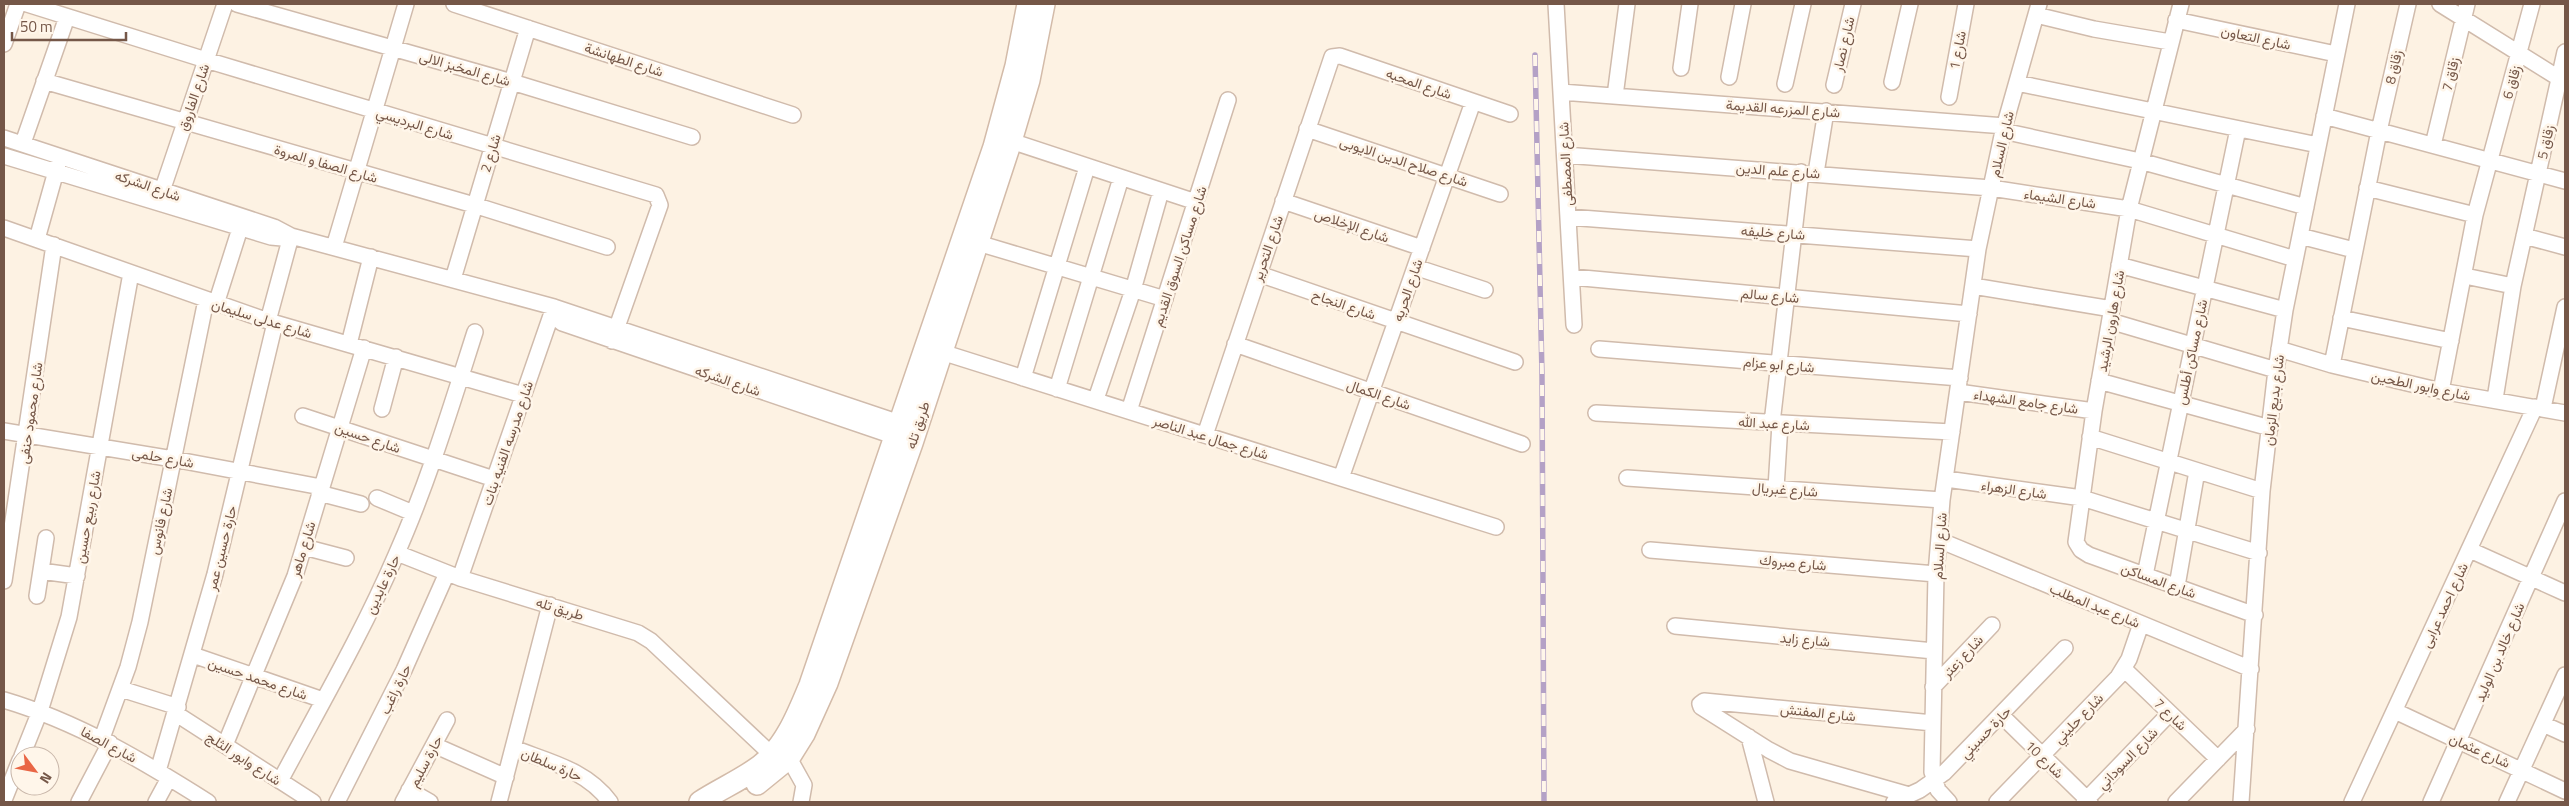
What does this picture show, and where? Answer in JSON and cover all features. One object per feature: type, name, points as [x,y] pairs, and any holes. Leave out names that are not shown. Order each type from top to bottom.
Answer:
[{"type":"main road","name":"طريق تله","points":[[721,802],[760,783],[781,756],[793,722],[810,685],[906,433],[933,350],[1016,66],[1028,4]]},
{"type":"main road","name":"طريق تله","points":[[933,350],[978,243],[1011,142],[1029,80],[1044,4]]},
{"type":"main road","name":"طريق تله","points":[[700,802],[781,756]]},
{"type":"street","points":[[4,44],[18,4]]},
{"type":"street","name":"شارع البرديسي","points":[[27,4],[206,60],[651,192],[659,199],[660,205],[615,334]]},
{"type":"street","name":"شارع الفاروق","points":[[162,191],[225,4]]},
{"type":"street","name":"شارع المخبز الالى","points":[[237,4],[512,82],[692,137]]},
{"type":"street","points":[[334,247],[373,110],[406,4]]},
{"type":"street","name":"شارع الطهانشة","points":[[454,4],[794,115]]},
{"type":"street","name":"شارع المصطفى","points":[[1556,4],[1574,325]]},
{"type":"street","points":[[1615,96],[1627,4]]},
{"type":"street","points":[[1681,68],[1690,4]]},
{"type":"street","points":[[1729,77],[1744,4]]},
{"type":"street","points":[[1785,84],[1803,4]]},
{"type":"street","name":"شارع نصار","points":[[1834,85],[1853,4]]},
{"type":"street","points":[[1892,82],[1910,4]]},
{"type":"street","name":"شارع 1","points":[[1948,97],[1966,4]]},
{"type":"street","points":[[2152,111],[2181,4]]},
{"type":"street","name":"شارع بديع الزمان","points":[[2241,802],[2262,491],[2276,370],[2285,310],[2347,4]]},
{"type":"street","name":"زقاق 8","points":[[2332,365],[2379,131],[2408,4]]},
{"type":"street","points":[[2440,4],[2465,11],[2519,53],[2562,81]]},
{"type":"street","name":"زقاق 6","points":[[2441,391],[2465,276],[2475,215],[2532,4]]},
{"type":"street","points":[[2038,9],[2094,29],[2170,42]]},
{"type":"street","name":"شارع السلام","points":[[1934,781],[1933,687],[1936,574],[1942,500],[1978,249],[2004,128],[2038,9]]},
{"type":"street","name":"زقاق 7","points":[[2433,145],[2465,11]]},
{"type":"street","points":[[23,143],[67,17]]},
{"type":"street","name":"شارع التعاون","points":[[2176,20],[2336,54]]},
{"type":"street","name":"شارع 2","points":[[453,279],[528,28]]},
{"type":"street","name":"زقاق 5","points":[[2495,400],[2513,286],[2537,173],[2562,81],[2565,52]]},
{"type":"street","name":"شارع المحبه","points":[[1330,61],[1336,55],[1340,56],[1510,114]]},
{"type":"street","name":"شارع التحرير","points":[[1205,435],[1330,61]]},
{"type":"street","name":"شارع الصفا و المروة","points":[[44,81],[474,205],[607,247]]},
{"type":"street","points":[[2017,83],[2318,145]]},
{"type":"street","name":"شارع المزرعه القديمة","points":[[1561,92],[1826,111],[2004,128],[2140,161],[2306,206]]},
{"type":"street","name":"شارع مساكن السوق القديم","points":[[1129,412],[1228,100]]},
{"type":"street","name":"شارع الحريه","points":[[1341,478],[1473,102]]},
{"type":"street","points":[[1776,488],[1776,423],[1779,363],[1794,234],[1808,172],[1826,111]]},
{"type":"street","name":"شارع هارون الرشيد","points":[[2077,533],[2094,411],[2129,208],[2152,111]]},
{"type":"street","points":[[2324,116],[2565,181]]},
{"type":"street","name":"شارع صلاح الدين الايوبى","points":[[1307,129],[1500,194]]},
{"type":"street","name":"شارع مساكن أطلس","points":[[2144,575],[2238,129]]},
{"type":"street","name":"شارع الشركه","points":[[4,138],[60,155],[162,191],[242,223]]},
{"type":"street","points":[[1011,142],[1196,202]]},
{"type":"street","points":[[37,240],[60,155]]},
{"type":"street","name":"شارع علم الدين","points":[[1564,155],[1808,172],[1991,188]]},
{"type":"street","name":"شارع الشركه","points":[[4,156],[242,223],[278,229],[290,236],[554,307],[557,319],[562,324],[615,334],[906,433]]},
{"type":"street","points":[[1023,378],[1087,167]]},
{"type":"street","points":[[1057,389],[1121,178]]},
{"type":"street","name":"شارع الشيماء","points":[[1991,188],[2129,208],[2295,259]]},
{"type":"street","points":[[2367,188],[2475,215]]},
{"type":"street","points":[[1096,399],[1133,290],[1162,191]]},
{"type":"street","name":"شارع الإخلاص","points":[[1283,201],[1422,248]]},
{"type":"street","name":"شارع خليفه","points":[[1568,217],[1978,249]]},
{"type":"street","name":"شارع فانوس","points":[[79,802],[106,741],[140,622],[173,459],[211,302],[242,223]]},
{"type":"street","name":"شارع عدلى سليمان","points":[[4,228],[271,322],[524,395]]},
{"type":"street","name":"حارة حسين عمر","points":[[156,802],[176,710],[193,655],[240,471],[290,236]]},
{"type":"street","points":[[2300,236],[2354,250]]},
{"type":"street","points":[[2524,236],[2565,247]]},
{"type":"street","points":[[978,243],[1165,299]]},
{"type":"street","name":"شارع محمود حنفى","points":[[4,581],[54,245]]},
{"type":"street","name":"شارع ماهر","points":[[224,745],[284,605],[304,547],[339,427],[356,346],[371,257]]},
{"type":"street","points":[[2120,264],[2285,310]]},
{"type":"street","points":[[1415,268],[1485,290]]},
{"type":"street","name":"شارع ربيع حسين","points":[[26,746],[40,711],[62,643],[77,576],[131,273]]},
{"type":"street","name":"شارع النجاح","points":[[1259,274],[1515,362]]},
{"type":"street","points":[[2465,276],[2513,286]]},
{"type":"street","name":"شارع سالم","points":[[1572,278],[1969,314]]},
{"type":"street","points":[[1973,286],[2111,315],[2192,346],[2276,370]]},
{"type":"street","name":"شارع مدرسه الفنيه بنات","points":[[453,576],[494,479],[554,307]]},
{"type":"street","name":"شارع احمد عرابى","points":[[2352,802],[2539,407],[2565,307]]},
{"type":"street","points":[[2342,318],[2451,340]]},
{"type":"street","name":"حارة عابدين","points":[[280,781],[324,700],[397,553],[433,460],[475,332]]},
{"type":"street","name":"شارع الكمال","points":[[1235,344],[1522,444]]},
{"type":"street","name":"شارع ابو عزام","points":[[1599,349],[1779,363],[1959,385]]},
{"type":"street","name":"شارع وابور الطحين","points":[[2279,349],[2332,365],[2441,391],[2565,412]]},
{"type":"street","name":"شارع جمال عبد الناصر","points":[[933,350],[1057,389],[1096,399],[1129,412],[1496,527]]},
{"type":"street","points":[[382,408],[396,357]]},
{"type":"street","points":[[2099,381],[2270,428]]},
{"type":"street","name":"شارع جامع الشهداء","points":[[1959,385],[2094,411]]},
{"type":"street","name":"شارع عبد الله","points":[[1596,413],[1952,432]]},
{"type":"street","name":"شارع حسين","points":[[303,416],[494,479]]},
{"type":"street","name":"شارع حلمى","points":[[4,431],[240,471],[320,490],[361,504]]},
{"type":"street","points":[[2090,437],[2262,491]]},
{"type":"street","points":[[2177,586],[2197,471]]},
{"type":"street","name":"شارع غبريال","points":[[1627,478],[1942,500]]},
{"type":"street","name":"شارع الزهراء","points":[[1946,479],[2082,498],[2259,552]]},
{"type":"street","points":[[377,498],[413,513]]},
{"type":"street","name":"شارع خالد بن الوليد","points":[[2431,802],[2460,741],[2565,500]]},
{"type":"street","name":"شارع المساكن","points":[[2077,533],[2076,542],[2081,550],[2254,615]]},
{"type":"street","points":[[37,596],[46,538]]},
{"type":"street","name":"شارع عبد المطلب","points":[[1939,540],[2251,670]]},
{"type":"street","points":[[304,547],[346,558]]},
{"type":"street","name":"شارع مبروك","points":[[1650,550],[1936,574]]},
{"type":"street","points":[[2470,550],[2565,593]]},
{"type":"street","name":"طريق تله","points":[[397,553],[453,576],[624,627],[651,641],[781,756]]},
{"type":"street","points":[[41,571],[77,576]]},
{"type":"street","name":"حارة راغب","points":[[337,802],[453,576]]},
{"type":"street","points":[[500,802],[550,605]]},
{"type":"street","name":"شارع حليني","points":[[1997,802],[2124,669],[2141,624]]},
{"type":"street","name":"شارع زعتر","points":[[1933,687],[1992,625]]},
{"type":"street","name":"شارع زايد","points":[[1675,626],[1934,651]]},
{"type":"street","name":"حارة حسيني","points":[[1894,802],[1934,781],[2065,648]]},
{"type":"street","name":"شارع محمد حسين","points":[[193,655],[324,700]]},
{"type":"street","name":"شارع 7","points":[[2124,669],[2218,759]]},
{"type":"street","points":[[2507,802],[2565,676]]},
{"type":"street","name":"شارع وابور الثلج","points":[[121,689],[176,710],[224,745],[313,802]]},
{"type":"street","name":"شارع الصفا","points":[[4,700],[40,711],[106,741],[208,802]]},
{"type":"street","name":"شارع المفتش","points":[[1749,737],[1701,707],[1700,704],[1704,700],[1933,723]]},
{"type":"street","name":"شارع عثمان","points":[[2395,711],[2522,769],[2565,791]]},
{"type":"street","name":"شارع السوداني","points":[[2087,801],[2170,713]]},
{"type":"street","name":"شارع 10","points":[[2001,715],[2087,801]]},
{"type":"street","name":"حارة سليم","points":[[406,796],[447,720]]},
{"type":"street","points":[[2543,724],[2565,734]]},
{"type":"street","points":[[2176,802],[2247,729]]},
{"type":"street","points":[[1749,737],[1783,757],[1813,769],[1909,795]]},
{"type":"street","points":[[1749,737],[1766,802]]},
{"type":"street","points":[[434,746],[506,777]]},
{"type":"street","name":"حارة سلطان","points":[[514,748],[581,775],[600,789],[610,802]]},
{"type":"street","points":[[781,756],[804,785],[801,802]]},
{"type":"street","points":[[1934,781],[1949,802]]},
{"type":"street","points":[[4,800],[10,785]]},
{"type":"street","points":[[406,796],[430,802]]},
{"type":"railway","points":[[1535,55],[1542,375],[1544,802]]}]
